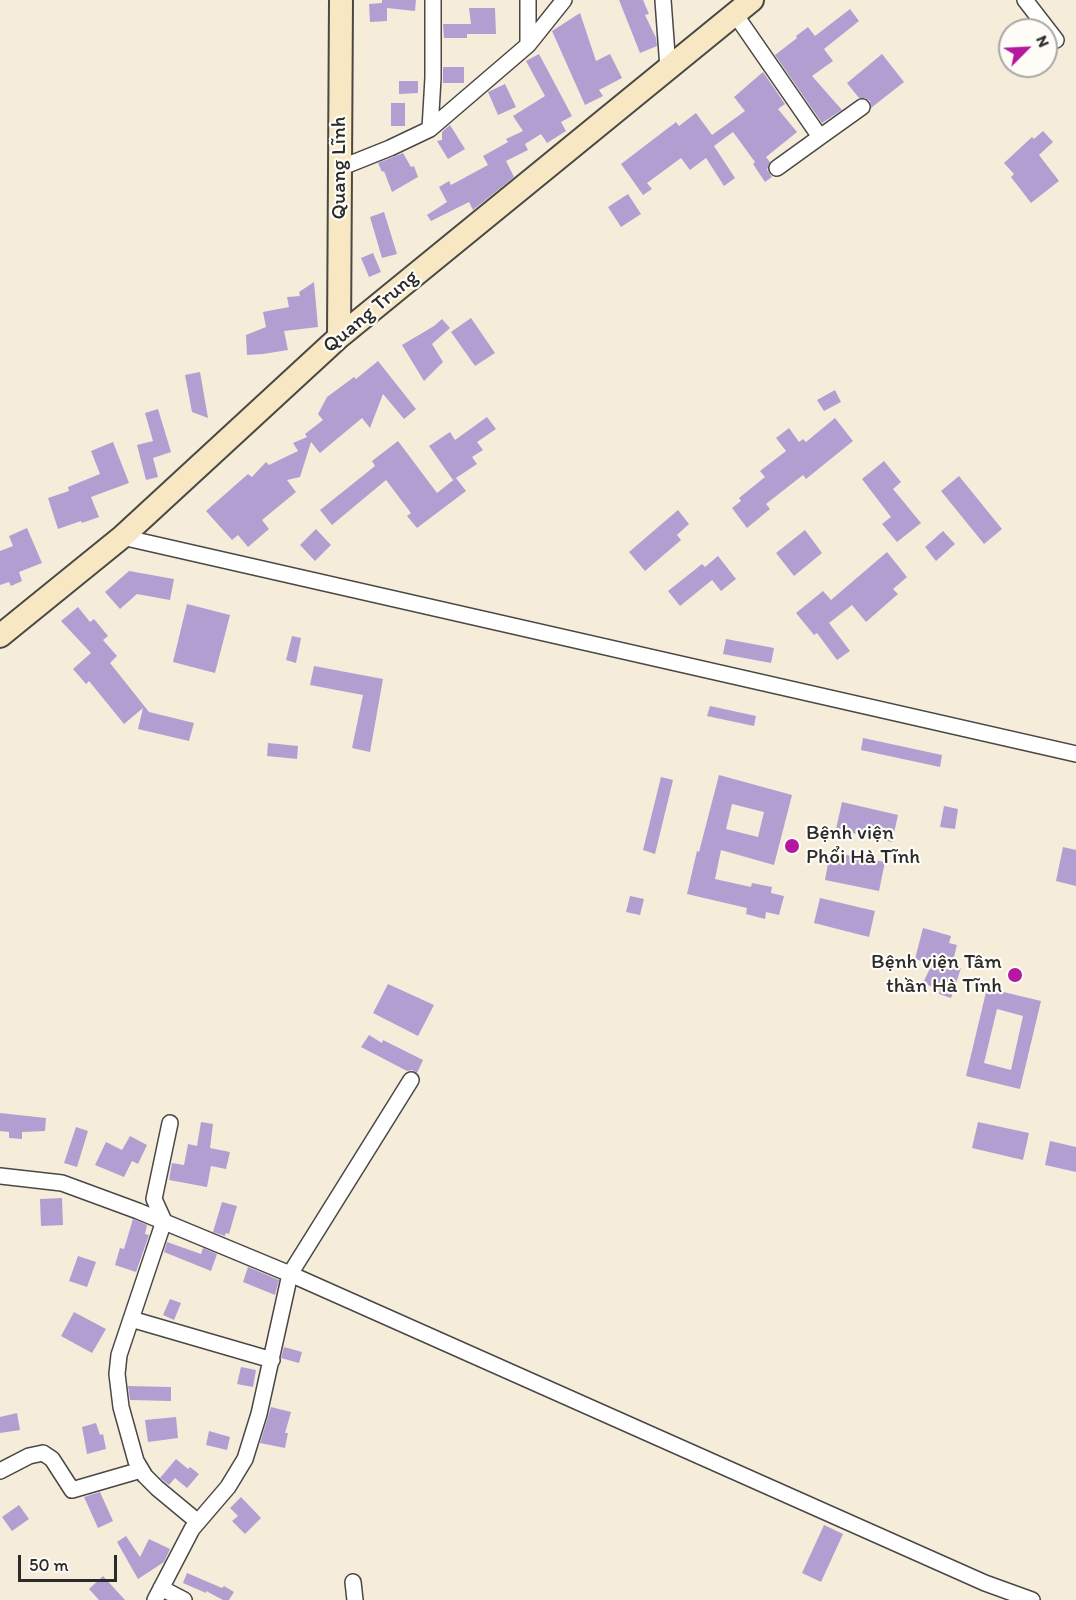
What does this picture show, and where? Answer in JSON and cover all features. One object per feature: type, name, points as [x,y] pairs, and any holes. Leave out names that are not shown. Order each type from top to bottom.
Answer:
[{"type":"main road","name":"Quang Lĩnh","points":[[339,337],[341,0]]},
{"type":"main road","name":"Quang Trung","points":[[0,636],[122,537],[339,337],[744,7]]},
{"type":"street","points":[[430,129],[433,0]]},
{"type":"street","points":[[528,0],[528,45]]},
{"type":"street","points":[[340,168],[430,129],[528,45],[564,0]]},
{"type":"street","points":[[663,0],[668,68]]},
{"type":"street","points":[[1025,0],[1039,18]]},
{"type":"street","points":[[744,7],[820,137]]},
{"type":"street","points":[[777,168],[862,107]]},
{"type":"street","points":[[122,537],[1076,754]]},
{"type":"street","points":[[184,1600],[158,1594],[192,1530],[228,1487],[245,1459],[260,1414],[290,1274],[411,1080]]},
{"type":"street","points":[[170,1123],[154,1199],[164,1221],[119,1355],[117,1374],[121,1407],[128,1436],[141,1470],[157,1488],[198,1522]]},
{"type":"street","points":[[0,1176],[62,1183],[164,1221],[290,1274],[985,1583],[1032,1600]]},
{"type":"street","points":[[131,1319],[272,1360]]},
{"type":"street","points":[[0,1471],[29,1456],[43,1453],[52,1458],[72,1490],[141,1470]]},
{"type":"street","points":[[353,1582],[355,1600]]},
{"type":"building","points":[[382,0],[416,0],[415,11],[387,8],[387,21],[370,22],[369,4],[382,3]]},
{"type":"building","points":[[619,0],[643,0],[649,14],[645,15],[656,38],[657,46],[640,53]]},
{"type":"building","points":[[469,8],[495,8],[496,34],[467,34],[467,38],[444,38],[443,24],[471,24]]},
{"type":"building","points":[[850,9],[859,21],[824,49],[833,61],[812,76],[842,110],[822,123],[775,55],[808,27],[815,36]]},
{"type":"building","points":[[580,13],[596,61],[610,54],[622,78],[599,90],[603,96],[585,105],[552,31]]},
{"type":"building","points":[[539,54],[572,116],[561,122],[566,131],[547,143],[541,134],[525,144],[528,150],[506,161],[514,177],[473,210],[469,202],[431,221],[427,215],[447,202],[439,187],[449,181],[451,185],[488,165],[483,156],[508,142],[506,139],[523,131],[513,116],[545,96],[526,61]]},
{"type":"building","points":[[882,54],[904,82],[871,108],[870,101],[859,98],[847,83]]},
{"type":"building","points":[[443,67],[464,67],[464,83],[443,83]]},
{"type":"building","points":[[763,72],[785,104],[778,109],[797,132],[766,157],[770,162],[767,170],[772,177],[765,182],[753,164],[755,162],[733,132],[714,146],[735,178],[724,186],[706,158],[690,170],[681,158],[647,183],[652,189],[643,195],[621,164],[676,122],[679,126],[696,113],[712,135],[745,111],[734,97]]},
{"type":"building","points":[[399,81],[418,81],[418,93],[399,94]]},
{"type":"building","points":[[505,84],[516,107],[498,115],[488,92]]},
{"type":"building","points":[[391,103],[405,103],[405,126],[391,126]]},
{"type":"building","points":[[450,125],[465,149],[448,159],[437,141],[442,140],[442,132]]},
{"type":"building","points":[[1043,131],[1053,142],[1039,155],[1059,181],[1031,203],[1011,177],[1014,174],[1004,163],[1032,137],[1034,139]]},
{"type":"building","points":[[403,153],[411,167],[414,166],[418,177],[392,192],[384,171],[382,172],[378,163]]},
{"type":"building","points":[[628,194],[641,214],[621,227],[608,207]]},
{"type":"building","points":[[384,212],[397,254],[382,258],[370,217]]},
{"type":"building","points":[[373,253],[381,272],[369,277],[361,258]]},
{"type":"building","points":[[314,282],[318,327],[284,331],[288,350],[247,355],[246,335],[266,327],[263,312],[289,307],[287,297],[300,296],[299,292]]},
{"type":"building","points":[[471,318],[495,353],[475,366],[451,332]]},
{"type":"building","points":[[442,319],[450,328],[432,344],[443,362],[424,381],[402,345]]},
{"type":"building","points":[[378,361],[416,409],[404,419],[383,394],[370,428],[362,418],[320,453],[311,442],[300,477],[287,480],[296,492],[262,520],[269,529],[248,547],[238,535],[232,540],[206,511],[248,474],[252,477],[266,462],[269,465],[298,451],[293,443],[307,437],[305,434],[323,420],[318,414],[327,397],[354,377],[356,379]]},
{"type":"building","points":[[200,372],[208,418],[192,412],[185,375]]},
{"type":"building","points":[[835,390],[841,402],[824,411],[817,400]]},
{"type":"building","points":[[158,409],[171,452],[153,458],[158,477],[146,480],[137,445],[153,441],[145,413]]},
{"type":"building","points":[[487,417],[496,429],[477,442],[483,450],[472,457],[477,464],[453,480],[429,446],[450,432],[455,440]]},
{"type":"building","points":[[835,418],[853,441],[806,479],[803,475],[766,504],[770,509],[747,528],[732,508],[741,501],[739,498],[765,477],[760,471],[786,451],[776,438],[789,428],[799,442],[803,439],[806,442]]},
{"type":"building","points":[[398,441],[437,493],[456,478],[466,491],[417,528],[407,516],[411,513],[386,480],[332,525],[320,510],[375,466],[372,461]]},
{"type":"building","points":[[113,442],[129,483],[91,497],[99,517],[58,529],[48,498],[69,491],[68,487],[100,474],[91,451]]},
{"type":"building","points":[[884,461],[901,482],[893,489],[921,523],[897,542],[882,524],[891,517],[862,479]]},
{"type":"building","points":[[959,476],[1002,529],[984,544],[941,491]]},
{"type":"building","points":[[678,510],[689,524],[677,535],[681,540],[645,571],[629,552]]},
{"type":"building","points":[[27,528],[42,563],[19,572],[22,581],[11,586],[9,582],[0,585],[0,551],[13,546],[9,536]]},
{"type":"building","points":[[316,529],[331,545],[315,561],[300,545]]},
{"type":"building","points":[[805,530],[822,553],[794,576],[776,553]]},
{"type":"building","points":[[943,531],[955,544],[936,561],[925,547]]},
{"type":"building","points":[[887,552],[907,577],[893,589],[898,594],[866,622],[852,605],[829,623],[850,651],[837,660],[817,633],[814,635],[796,613],[823,591],[831,600]]},
{"type":"building","points":[[718,556],[736,579],[721,591],[712,580],[680,606],[668,591],[702,564],[705,567]]},
{"type":"building","points":[[129,571],[174,579],[170,600],[137,594],[120,609],[105,592]]},
{"type":"building","points":[[187,604],[230,615],[215,673],[173,662]]},
{"type":"building","points":[[78,607],[90,622],[94,619],[108,636],[103,640],[117,656],[110,663],[149,712],[194,723],[189,741],[138,729],[143,708],[124,724],[89,681],[86,684],[73,669],[91,653],[61,621]]},
{"type":"building","points":[[292,636],[301,638],[296,663],[286,660]]},
{"type":"building","points":[[726,639],[774,648],[771,663],[723,654]]},
{"type":"building","points":[[314,666],[383,679],[370,752],[352,748],[363,695],[310,685]]},
{"type":"building","points":[[710,706],[756,716],[754,726],[707,716]]},
{"type":"building","points":[[863,738],[942,755],[940,767],[861,750]]},
{"type":"building","points":[[268,743],[298,746],[297,759],[267,756]]},
{"type":"building","points":[[719,775],[792,795],[774,865],[721,850],[715,879],[751,887],[752,883],[772,887],[771,893],[784,896],[779,915],[766,912],[765,919],[746,914],[747,908],[687,894],[697,851],[699,852]],"holes":[[[732,804],[764,812],[758,837],[726,829]]]},
{"type":"building","points":[[661,777],[673,780],[655,854],[643,850]]},
{"type":"building","points":[[842,802],[898,815],[892,842],[836,829]]},
{"type":"building","points":[[944,806],[958,809],[955,829],[940,827]]},
{"type":"building","points":[[1063,847],[1076,850],[1076,886],[1056,881]]},
{"type":"building","points":[[830,852],[885,862],[879,891],[825,880]]},
{"type":"building","points":[[630,896],[644,899],[640,915],[626,912]]},
{"type":"building","points":[[820,898],[875,911],[869,937],[814,923]]},
{"type":"building","points":[[923,928],[951,936],[949,943],[957,945],[952,965],[961,968],[951,998],[939,994],[940,990],[923,983],[932,964],[915,959]]},
{"type":"building","points":[[388,984],[434,1005],[418,1036],[373,1013]]},
{"type":"building","points":[[987,988],[1041,1001],[1020,1089],[966,1076]],"holes":[[[997,1009],[1023,1016],[1011,1070],[984,1063]]]},
{"type":"building","points":[[369,1035],[423,1060],[417,1073],[412,1070],[407,1071],[361,1047]]},
{"type":"building","points":[[0,1113],[46,1118],[45,1131],[22,1132],[22,1139],[9,1138],[9,1132],[0,1131]]},
{"type":"building","points":[[201,1122],[213,1124],[210,1148],[230,1152],[226,1169],[211,1166],[207,1187],[169,1180],[172,1163],[184,1165],[188,1144],[197,1146]]},
{"type":"building","points":[[978,1122],[1029,1133],[1023,1160],[972,1148]]},
{"type":"building","points":[[76,1127],[88,1131],[77,1167],[64,1163]]},
{"type":"building","points":[[130,1136],[147,1145],[138,1164],[132,1161],[124,1177],[95,1165],[106,1142],[122,1150]]},
{"type":"building","points":[[1050,1141],[1076,1147],[1076,1172],[1045,1165]]},
{"type":"building","points":[[62,1198],[63,1225],[41,1226],[40,1199]]},
{"type":"building","points":[[222,1202],[237,1206],[229,1234],[226,1233],[225,1236],[213,1232]]},
{"type":"building","points":[[133,1219],[147,1225],[145,1234],[149,1235],[136,1272],[115,1265],[120,1248],[124,1249]]},
{"type":"building","points":[[167,1242],[201,1254],[203,1248],[217,1254],[211,1271],[164,1252]]},
{"type":"building","points":[[78,1256],[96,1262],[87,1287],[69,1281]]},
{"type":"building","points":[[248,1267],[279,1280],[275,1295],[243,1282]]},
{"type":"building","points":[[170,1299],[181,1303],[174,1320],[163,1315]]},
{"type":"building","points":[[74,1312],[106,1329],[92,1353],[61,1336]]},
{"type":"building","points":[[284,1347],[302,1352],[299,1363],[281,1358]]},
{"type":"building","points":[[241,1367],[256,1370],[253,1387],[237,1384]]},
{"type":"building","points":[[128,1386],[171,1387],[171,1401],[130,1400]]},
{"type":"building","points":[[271,1407],[291,1412],[285,1433],[288,1433],[285,1448],[260,1443]]},
{"type":"building","points":[[17,1413],[20,1430],[0,1433],[0,1417]]},
{"type":"building","points":[[176,1417],[178,1438],[148,1442],[145,1420]]},
{"type":"building","points":[[96,1423],[100,1435],[103,1434],[106,1449],[87,1454],[82,1427]]},
{"type":"building","points":[[209,1431],[230,1437],[227,1450],[206,1445]]},
{"type":"building","points":[[176,1459],[188,1469],[190,1467],[199,1474],[187,1488],[175,1478],[169,1485],[160,1478]]},
{"type":"building","points":[[100,1492],[113,1521],[98,1528],[84,1497]]},
{"type":"building","points":[[241,1497],[261,1518],[245,1534],[232,1521],[238,1516],[230,1508]]},
{"type":"building","points":[[19,1505],[29,1519],[12,1531],[2,1517]]},
{"type":"building","points":[[824,1525],[843,1534],[821,1582],[802,1573]]},
{"type":"building","points":[[126,1536],[140,1557],[149,1539],[170,1549],[164,1562],[138,1579],[117,1542]]},
{"type":"building","points":[[187,1573],[222,1588],[224,1586],[234,1592],[229,1600],[223,1600],[183,1583]]},
{"type":"building","points":[[103,1576],[125,1600],[99,1600],[89,1589]]},
{"type":"place","name":"Bệnh viện Phổi Hà Tĩnh","points":[[792,846]]},
{"type":"place","name":"Bệnh viện Tâm thần Hà Tĩnh","points":[[1015,975]]}]
